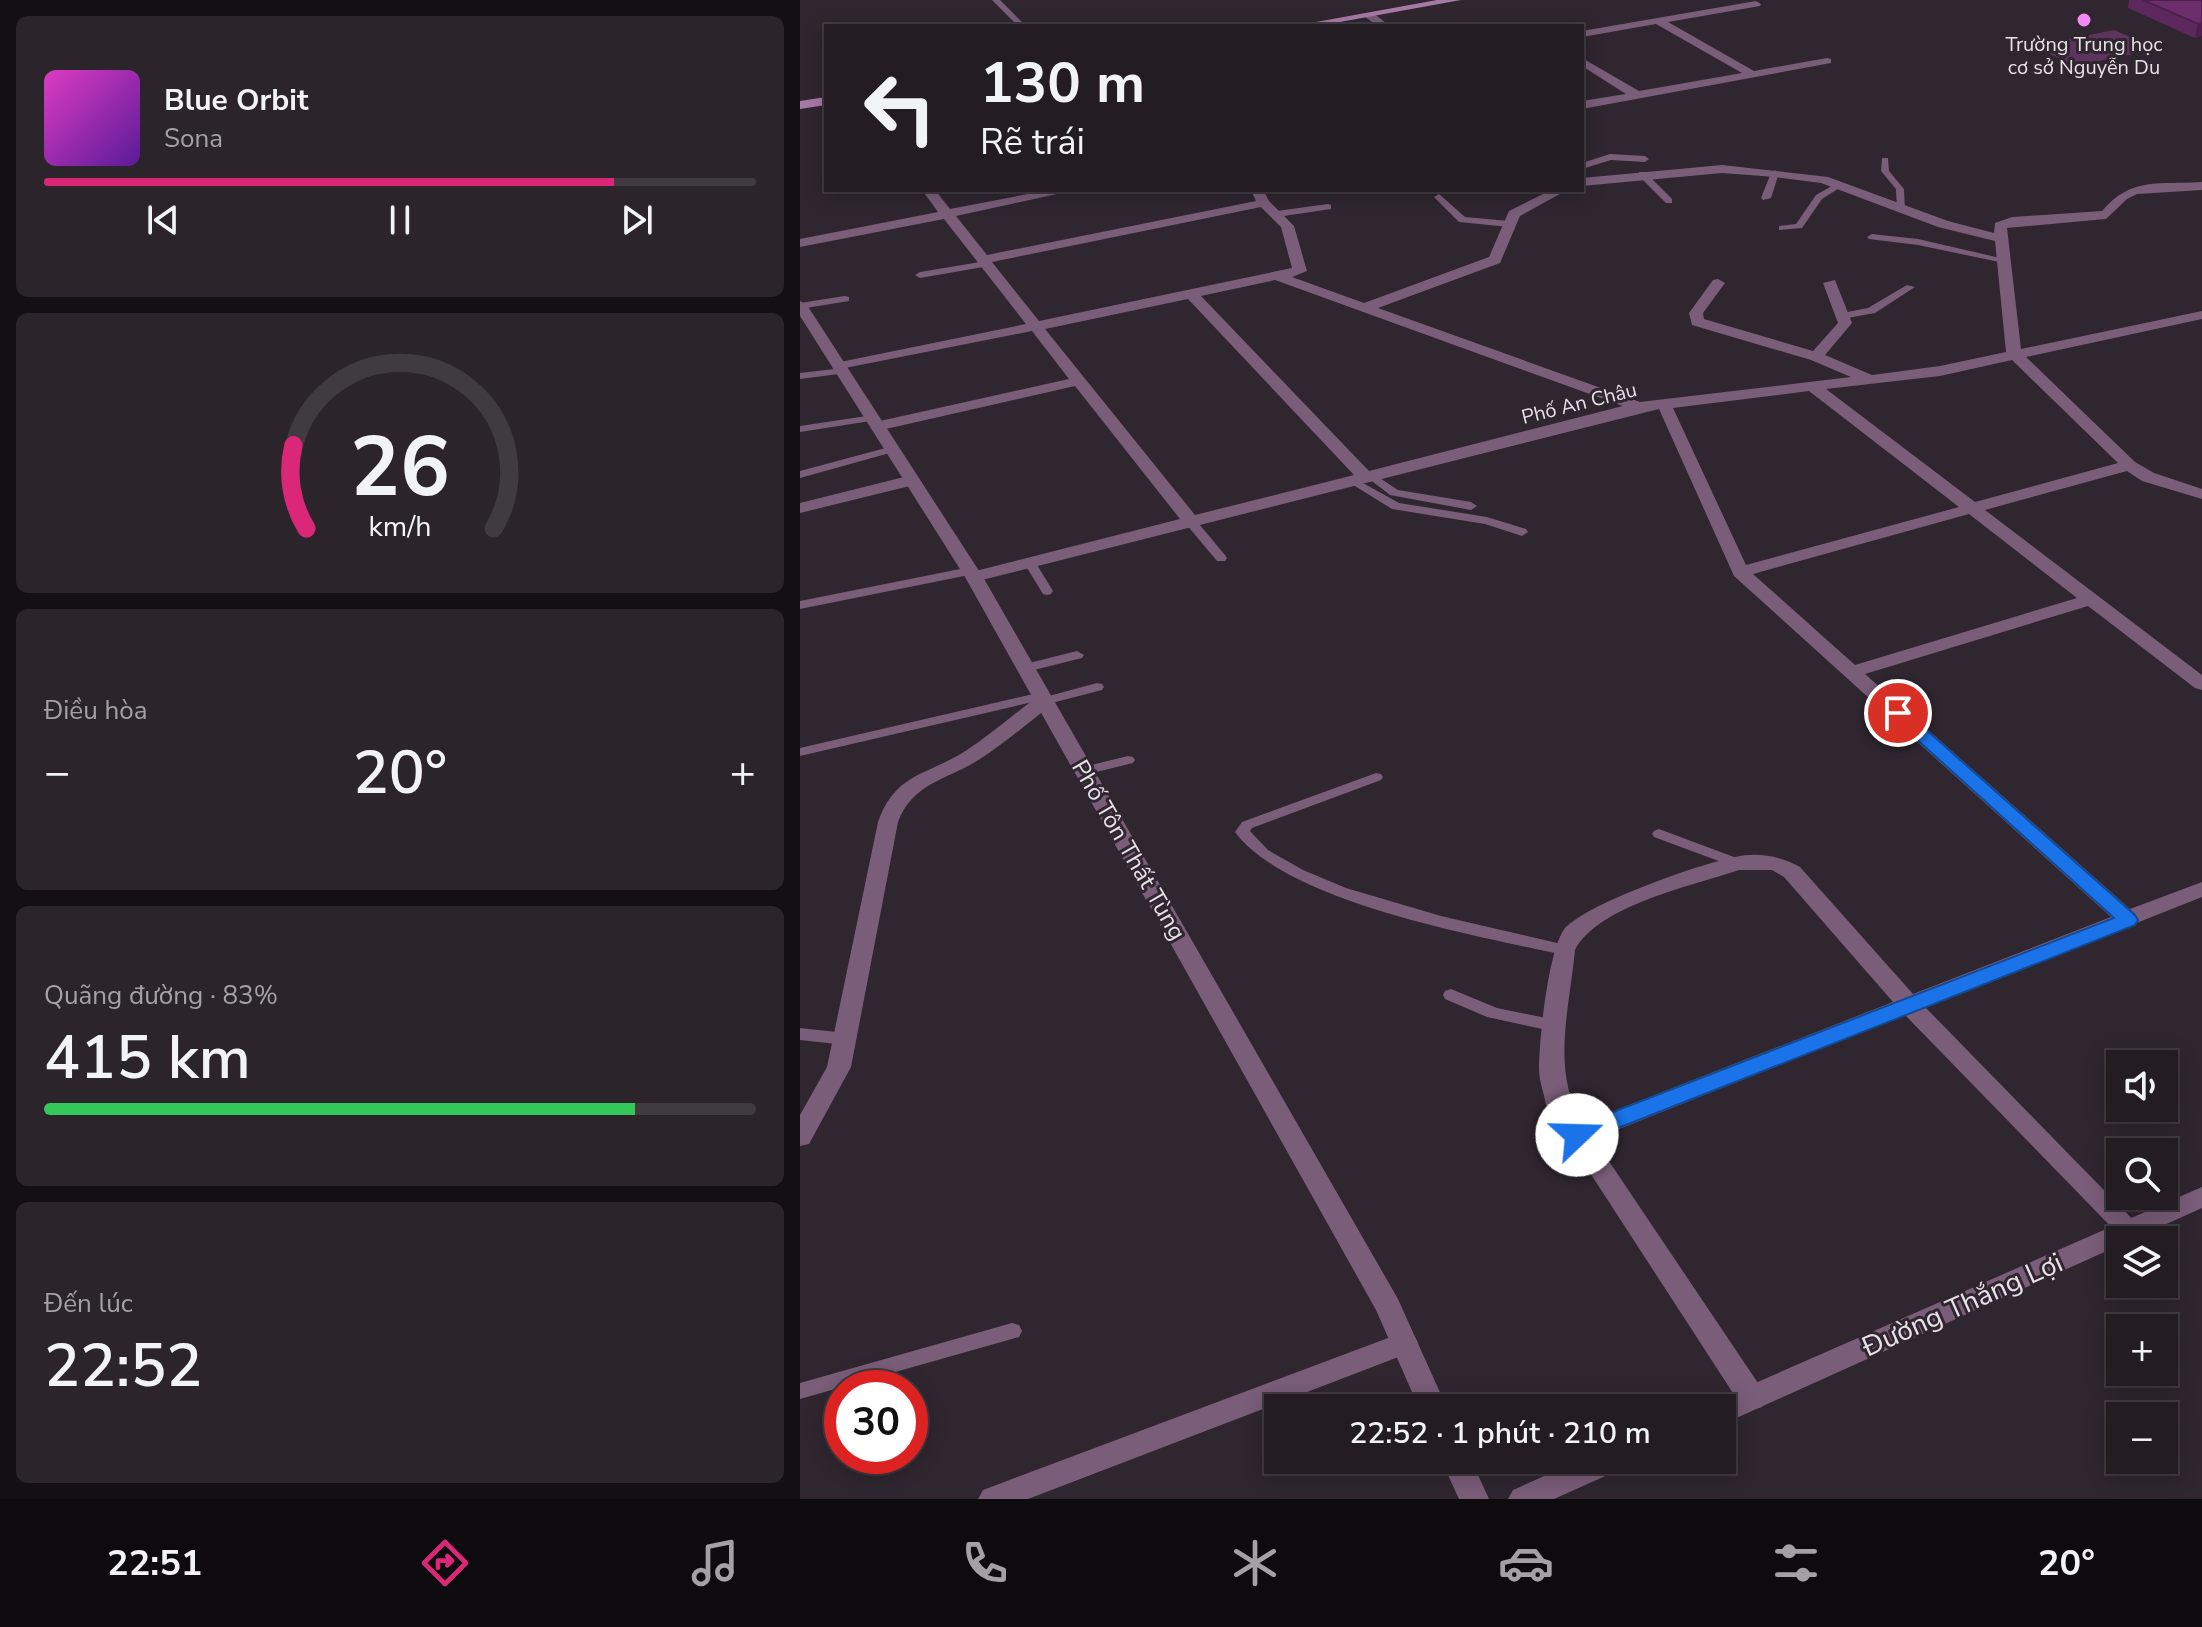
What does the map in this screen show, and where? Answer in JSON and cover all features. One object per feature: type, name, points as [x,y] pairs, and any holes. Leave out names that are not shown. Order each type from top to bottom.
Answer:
[{"type":"main road","points":[[1312,24],[1456,0]]},
{"type":"main road","points":[[800,105],[824,101]]},
{"type":"street","points":[[1584,34],[1756,4]]},
{"type":"street","points":[[1369,15],[1382,24]]},
{"type":"street","points":[[1658,21],[1749,72]]},
{"type":"street","points":[[1584,105],[1749,72],[1827,61]]},
{"type":"street","points":[[1584,62],[1635,94]]},
{"type":"street","points":[[1584,182],[1722,169],[1775,173],[1840,185],[1902,209],[2002,239]]},
{"type":"street","points":[[2202,186],[2135,190],[2122,196],[2106,215],[2004,222],[2000,226],[2014,354],[2129,465],[2148,477],[2202,494]]},
{"type":"street","points":[[930,192],[1190,521]]},
{"type":"street","points":[[800,243],[1059,192]]},
{"type":"street","points":[[1364,308],[1495,260],[1509,224],[1520,210],[1557,192]]},
{"type":"street","points":[[842,369],[1300,271],[1291,236],[1261,196],[985,262]]},
{"type":"street","points":[[1276,276],[1639,407]]},
{"type":"street","points":[[1718,283],[1696,313],[1697,322],[1816,357],[1872,380]]},
{"type":"street","points":[[1816,357],[1845,323],[1830,283]]},
{"type":"street","points":[[1191,294],[1364,478]]},
{"type":"street","name":"Phố Tôn Thất Tùng","points":[[800,305],[972,574],[1388,1307],[1427,1394]]},
{"type":"street","name":"Phố An Châu","points":[[972,574],[1030,563],[1639,407],[1940,371],[2202,315]]},
{"type":"street","points":[[875,422],[1079,381]]},
{"type":"street","points":[[1813,387],[2202,684]]},
{"type":"street","points":[[1664,404],[1740,572],[2128,920]]},
{"type":"street","points":[[1740,572],[2129,465]]},
{"type":"street","points":[[800,508],[912,480]]},
{"type":"street","points":[[1852,672],[2092,599]]},
{"type":"street","points":[[800,1137],[839,1067],[888,822],[896,800],[912,787],[973,755],[1043,699]]},
{"type":"street","points":[[1752,1398],[1558,1105],[1551,1070],[1564,950],[1583,923],[1613,906],[1737,863],[1761,860],[1792,872],[1910,1006],[2126,1226]]},
{"type":"street","points":[[1577,1135],[2202,889]]},
{"type":"street","name":"Đường Thắng Lợi","points":[[2136,1226],[2202,1197]]},
{"type":"street","name":"Đường Thắng Lợi","points":[[1736,1405],[2106,1239]]},
{"type":"street","points":[[993,1499],[1404,1343]]},
{"type":"street","points":[[1462,1474],[1474,1499]]},
{"type":"street","points":[[1523,1499],[1579,1474]]},
{"type":"lane","points":[[996,0],[1020,24]]},
{"type":"lane","points":[[1584,165],[1610,157],[1645,159]]},
{"type":"lane","points":[[1885,160],[1885,171],[1900,189],[1902,209]]},
{"type":"lane","points":[[1766,198],[1775,173]]},
{"type":"lane","points":[[1642,174],[1669,201]]},
{"type":"lane","points":[[1782,228],[1799,226],[1819,197],[1840,185]]},
{"type":"lane","points":[[1439,197],[1462,220],[1509,224]]},
{"type":"lane","points":[[1277,214],[1328,207]]},
{"type":"lane","points":[[1872,237],[1918,242],[2004,260]]},
{"type":"lane","points":[[920,275],[985,262]]},
{"type":"lane","points":[[1842,316],[1871,311],[1910,287]]},
{"type":"lane","points":[[800,305],[845,299]]},
{"type":"lane","points":[[800,376],[842,369]]},
{"type":"lane","points":[[800,429],[875,422]]},
{"type":"lane","points":[[800,475],[893,449]]},
{"type":"lane","points":[[1364,478],[1394,493],[1471,506]]},
{"type":"lane","points":[[1364,478],[1396,506],[1487,521],[1522,532]]},
{"type":"lane","points":[[1190,521],[1221,558]]},
{"type":"lane","points":[[1030,563],[1047,591]]},
{"type":"lane","points":[[800,605],[972,574]]},
{"type":"lane","points":[[1026,668],[1077,655]]},
{"type":"lane","points":[[800,752],[1097,687]]},
{"type":"lane","points":[[1084,771],[1128,760]]},
{"type":"lane","points":[[1376,777],[1247,825],[1242,832],[1248,843],[1306,878],[1352,895],[1466,928],[1564,950]]},
{"type":"lane","points":[[1659,834],[1737,863]]},
{"type":"lane","points":[[1451,995],[1493,1013],[1556,1026]]},
{"type":"lane","points":[[800,1034],[846,1039]]},
{"type":"lane","points":[[800,1391],[1012,1331]]},
{"type":"shaded area","points":[[2114,30],[2158,49],[2075,66],[2033,46]]},
{"type":"building","points":[[2143,0],[2202,0],[2202,23],[2198,24]]},
{"type":"place","name":"Trường Trung học cơ sở Nguyễn Du","points":[[2084,20]]},
{"type":"route","points":[[1577,1135],[2128,920],[1898,713]]}]
